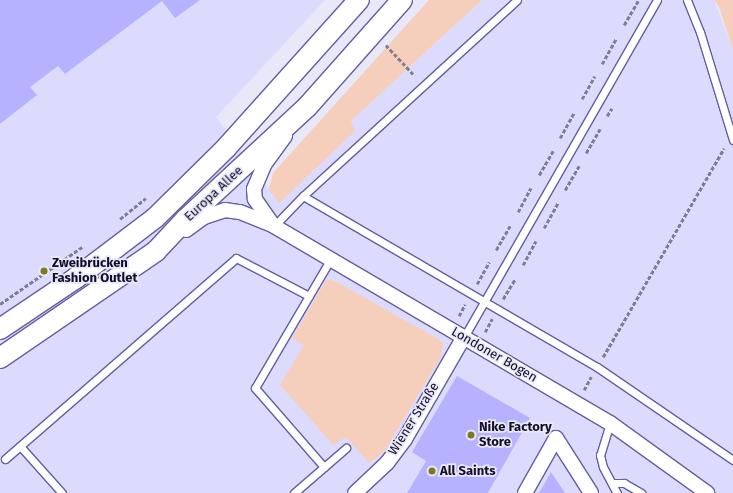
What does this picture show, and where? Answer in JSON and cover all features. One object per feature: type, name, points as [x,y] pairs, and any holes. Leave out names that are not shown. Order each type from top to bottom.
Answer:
[{"type":"main road","name":"Europa Allee","points":[[0,329],[82,274],[155,218],[226,148],[359,0]]},
{"type":"main road","name":"Europa Allee","points":[[0,358],[156,251],[186,219],[307,107],[402,0]]},
{"type":"street","name":"Londoner Bogen","points":[[274,226],[255,199],[256,184],[264,164],[307,107]]},
{"type":"street","name":"Londoner Bogen","points":[[156,251],[204,217],[218,211],[240,212],[274,226],[610,423],[707,493]]},
{"type":"street","name":"Wiener Straße","points":[[355,493],[387,463],[405,438],[464,337]]},
{"type":"street","points":[[525,493],[556,438],[591,493]]},
{"type":"lane","points":[[274,226],[303,196],[517,0]]},
{"type":"lane","points":[[464,337],[657,0]]},
{"type":"lane","points":[[687,0],[695,17],[732,137]]},
{"type":"lane","points":[[303,196],[597,367],[733,460]]},
{"type":"lane","points":[[5,459],[236,258],[309,296]]},
{"type":"lane","points":[[324,467],[256,388],[330,260]]},
{"type":"lane","points":[[610,423],[600,455],[603,467],[618,493]]},
{"type":"lane","points":[[20,446],[62,493]]},
{"type":"lane","points":[[294,493],[346,448]]},
{"type":"lane","points":[[612,483],[624,483],[642,493]]},
{"type":"path","points":[[624,25],[638,1]]},
{"type":"path","points":[[602,64],[616,39]]},
{"type":"path","points":[[386,44],[424,86]]},
{"type":"path","points":[[582,99],[595,76]]},
{"type":"path","points":[[560,138],[574,113]]},
{"type":"path","points":[[586,153],[600,129]]},
{"type":"path","points":[[580,397],[732,137]]},
{"type":"path","points":[[539,175],[553,150]]},
{"type":"path","points":[[565,190],[579,166]]},
{"type":"path","points":[[518,212],[532,188]]},
{"type":"path","points":[[115,222],[151,194]]},
{"type":"path","points":[[544,228],[558,203]]},
{"type":"path","points":[[496,250],[510,226]]},
{"type":"path","points":[[523,265],[536,241]]},
{"type":"path","points":[[0,304],[85,246]]},
{"type":"path","points":[[474,288],[489,262]]},
{"type":"path","points":[[501,303],[515,279]]},
{"type":"path","points":[[457,318],[467,301]]},
{"type":"path","points":[[484,334],[494,316]]},
{"type":"shaded area","points":[[0,0],[325,0],[216,117],[279,202],[354,131],[351,121],[482,0],[714,0],[733,50],[733,493],[0,493]]},
{"type":"shaded area","points":[[429,0],[482,0],[351,121],[355,131],[279,203],[269,189],[273,173]]},
{"type":"shaded area","points":[[714,0],[733,0],[733,50],[719,7]]},
{"type":"shaded area","points":[[327,279],[337,282],[443,342],[441,357],[384,452],[369,463],[346,437],[333,445],[280,385],[304,345],[292,338]]},
{"type":"building","points":[[0,0],[200,0],[175,18],[162,1],[65,74],[58,66],[30,87],[37,95],[0,124]]},
{"type":"building","name":"Nike Factory Store","points":[[457,376],[530,418],[488,493],[407,493],[426,461],[412,452]]},
{"type":"building","points":[[551,472],[565,493],[539,493]]},
{"type":"place","name":"Zweibrücken Fashion Outlet","points":[[44,271]]},
{"type":"place","name":"Nike Factory Store","points":[[471,435]]},
{"type":"place","name":"All Saints","points":[[432,471]]}]
